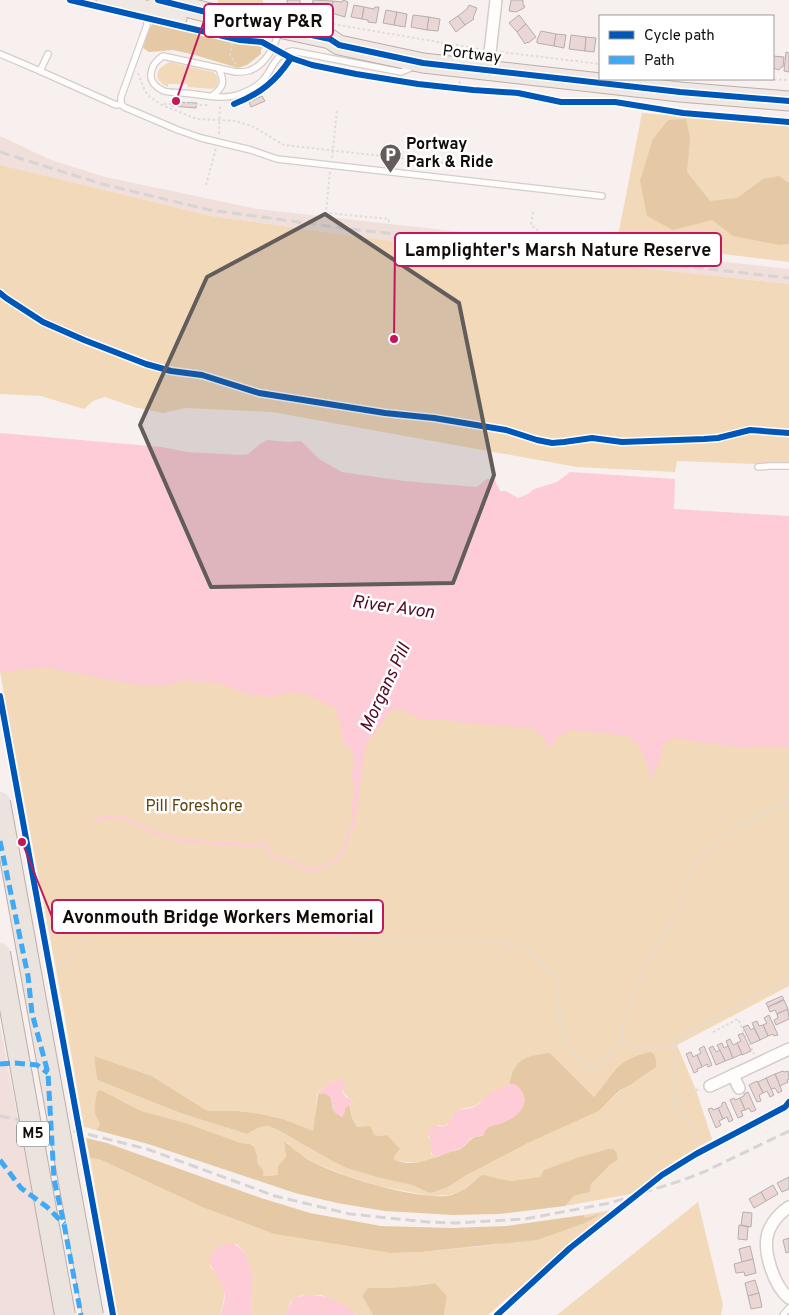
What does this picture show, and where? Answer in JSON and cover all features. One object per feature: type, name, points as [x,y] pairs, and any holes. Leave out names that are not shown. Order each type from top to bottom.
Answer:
[{"type":"highway","name":"Portway","points":[[106,0],[152,5],[190,4],[214,8],[263,34]]},
{"type":"highway","name":"Portway","points":[[152,5],[263,34],[330,39],[339,45],[423,63],[680,92],[789,102]]},
{"type":"highway","name":"M5","points":[[0,802],[93,1315]]},
{"type":"highway","name":"M5","points":[[0,953],[65,1315]]},
{"type":"street","points":[[488,70],[496,0]]},
{"type":"street","points":[[710,1086],[789,1049]]},
{"type":"street","points":[[733,1075],[739,1088]]},
{"type":"street","points":[[789,1207],[776,1218],[766,1242],[772,1270],[780,1289],[789,1298]]},
{"type":"lane","points":[[121,104],[121,97],[148,24],[152,5]]},
{"type":"lane","points":[[263,34],[260,63],[256,68],[246,72],[219,69],[163,56],[157,60],[152,68],[150,78],[155,86],[164,91],[224,97],[234,96],[252,88],[263,80],[276,60],[284,53],[292,51],[401,72],[423,63]]},
{"type":"lane","points":[[0,54],[116,105],[121,104],[178,130],[201,138],[251,150],[277,160],[602,196]]},
{"type":"lane","points":[[40,71],[48,54]]},
{"type":"lane","points":[[211,96],[220,91],[223,84],[223,76],[219,69]]},
{"type":"lane","points":[[758,467],[789,466]]},
{"type":"lane","points":[[497,1315],[570,1248],[662,1175],[696,1154],[786,1107],[789,1102]]},
{"type":"lane","points":[[783,1315],[789,1308]]},
{"type":"path","points":[[231,38],[263,34],[256,0]]},
{"type":"path","points":[[331,24],[490,51],[599,64]]},
{"type":"path","points":[[130,70],[138,73],[145,91],[162,105],[197,119],[236,121],[252,126],[284,145],[453,164]]},
{"type":"path","points":[[774,80],[789,80]]},
{"type":"path","points":[[451,88],[466,90]]},
{"type":"path","points":[[206,185],[219,136],[220,105]]},
{"type":"path","points":[[337,110],[326,213],[389,219],[388,225]]},
{"type":"path","points":[[533,212],[531,225],[552,242]]},
{"type":"path","points":[[43,932],[39,924],[81,915],[301,931],[390,941],[488,940],[527,948],[557,978],[560,1021],[568,1048],[593,1070],[623,1040],[622,1026],[633,995],[652,952],[676,918],[682,904],[686,879],[698,858],[722,837],[764,813],[786,804],[789,796]]},
{"type":"path","points":[[43,990],[104,916]]},
{"type":"path","points":[[50,971],[54,991]]},
{"type":"path","points":[[696,1154],[698,1134],[675,1106],[674,1050],[677,1040],[686,1033],[789,978]]},
{"type":"path","points":[[713,1032],[738,1019],[758,1063]]},
{"type":"path","points":[[623,1040],[634,1048],[675,1044]]},
{"type":"path","points":[[675,1104],[706,1084],[710,1086]]},
{"type":"highlighted area","points":[[325,214],[459,303],[494,475],[453,583],[211,587],[140,425],[207,277]]},
{"type":"shaded area","points":[[154,21],[173,21],[261,47],[261,54],[247,65],[238,68],[173,50],[149,52],[143,48],[147,34]]},
{"type":"shaded area","points":[[686,119],[690,138],[687,172],[710,201],[737,198],[763,179],[779,176],[789,183],[789,244],[780,245],[733,236],[712,220],[673,230],[647,216],[640,181],[653,139],[668,120]]},
{"type":"shaded area","points":[[0,136],[51,160],[105,177],[257,209],[789,269],[789,284],[368,238],[211,216],[0,165]]},
{"type":"shaded area","points":[[0,1025],[56,1315],[0,1315]]},
{"type":"shaded area","points":[[650,1052],[654,1054],[656,1067],[619,1091],[599,1111],[528,1143],[448,1187],[432,1193],[412,1185],[346,1168],[268,1126],[260,1127],[247,1134],[183,1114],[97,1080],[94,1056],[152,1076],[206,1110],[261,1114],[283,1119],[313,1131],[318,1094],[326,1093],[331,1098],[333,1110],[344,1114],[345,1108],[349,1105],[352,1118],[357,1127],[371,1127],[374,1135],[387,1135],[400,1149],[394,1156],[394,1160],[415,1163],[459,1150],[472,1138],[482,1136],[490,1126],[502,1123],[511,1084],[509,1085],[511,1076],[518,1064],[528,1057],[550,1053],[594,1097],[620,1065]]},
{"type":"shaded area","points":[[100,1090],[141,1111],[186,1123],[254,1146],[257,1162],[263,1170],[263,1176],[278,1175],[278,1166],[286,1157],[284,1142],[311,1161],[344,1175],[403,1192],[439,1196],[456,1194],[484,1175],[510,1181],[540,1177],[544,1170],[608,1149],[614,1149],[618,1160],[610,1165],[591,1184],[590,1192],[574,1196],[565,1206],[499,1214],[453,1215],[385,1211],[337,1203],[295,1193],[148,1144],[96,1130],[100,1125],[95,1113],[95,1106],[97,1092]]},
{"type":"shaded area","points":[[86,1138],[107,1143],[261,1198],[310,1213],[381,1226],[451,1228],[506,1226],[584,1215],[585,1218],[601,1214],[585,1223],[537,1240],[421,1252],[390,1253],[274,1234],[202,1207],[101,1160],[90,1158]]},
{"type":"shaded area","points":[[435,1283],[447,1296],[444,1315],[373,1315],[362,1296],[368,1288],[402,1287]]},
{"type":"green space","points":[[218,0],[263,0],[261,15],[221,9]]},
{"type":"green space","points":[[170,62],[213,72],[218,78],[217,86],[212,89],[188,87],[187,84],[168,84],[168,87],[159,81],[157,74],[161,67]]},
{"type":"green space","points":[[642,113],[789,125],[789,262],[617,241]]},
{"type":"green space","points":[[0,165],[211,216],[368,238],[789,284],[789,463],[756,464],[677,461],[675,472],[577,467],[272,412],[186,408],[163,413],[134,407],[105,397],[93,401],[84,409],[41,396],[0,394]]},
{"type":"green space","name":"Pill Foreshore","points":[[0,590],[248,622],[365,734],[377,710],[789,686],[789,986],[677,1045],[696,1090],[712,1139],[678,1159],[631,1194],[565,1206],[574,1196],[590,1192],[591,1184],[610,1165],[618,1160],[614,1149],[579,1157],[545,1170],[540,1177],[510,1181],[480,1176],[458,1193],[430,1196],[379,1186],[345,1175],[315,1163],[298,1153],[288,1143],[284,1143],[286,1157],[278,1175],[263,1176],[261,1167],[257,1162],[254,1145],[241,1143],[186,1123],[141,1111],[125,1103],[96,1116],[100,1125],[96,1130],[84,1127],[0,672]],"holes":[[[550,1053],[594,1097],[601,1090],[652,1070],[620,1091],[599,1111],[528,1143],[448,1187],[432,1193],[412,1185],[346,1168],[278,1130],[267,1126],[260,1127],[247,1134],[183,1114],[97,1080],[94,1056],[152,1076],[206,1110],[261,1114],[283,1119],[314,1132],[317,1093],[326,1087],[330,1081],[335,1082],[343,1086],[344,1093],[351,1099],[353,1104],[349,1105],[352,1118],[357,1127],[367,1126],[374,1135],[381,1136],[394,1156],[393,1160],[406,1162],[421,1162],[436,1157],[431,1154],[431,1141],[428,1136],[438,1125],[446,1125],[461,1109],[475,1106],[495,1091],[509,1085],[511,1075]]]},
{"type":"green space","points":[[90,1158],[101,1160],[202,1207],[274,1234],[390,1253],[494,1245],[563,1230],[585,1223],[584,1215],[611,1210],[488,1315],[444,1315],[447,1296],[435,1283],[369,1288],[362,1296],[373,1315],[356,1315],[322,1295],[306,1295],[299,1296],[290,1302],[286,1315],[251,1315],[252,1287],[249,1266],[242,1249],[236,1244],[210,1266],[224,1288],[224,1301],[220,1315],[118,1315]]},
{"type":"green space","points":[[698,1202],[723,1305],[721,1315],[557,1315]]},
{"type":"water","name":"River Avon","points":[[0,433],[161,447],[188,452],[242,455],[248,454],[267,440],[301,441],[319,459],[342,472],[404,481],[477,487],[487,479],[494,479],[500,491],[506,491],[518,498],[534,489],[557,482],[570,472],[675,479],[674,509],[789,516],[789,747],[755,746],[744,748],[673,738],[666,741],[661,751],[660,763],[653,772],[651,784],[648,767],[642,751],[637,743],[628,736],[571,730],[556,738],[551,749],[541,735],[532,728],[465,723],[440,719],[420,719],[403,710],[390,711],[381,726],[368,740],[364,754],[355,824],[353,826],[352,803],[355,788],[351,774],[354,763],[352,751],[343,742],[336,708],[307,695],[289,692],[271,697],[247,694],[220,683],[185,680],[169,685],[143,686],[46,667],[0,672]]},
{"type":"water","points":[[341,1078],[345,1083],[342,1088],[343,1093],[353,1103],[345,1108],[343,1117],[334,1112],[329,1096],[318,1094],[317,1092],[326,1087],[330,1081],[335,1082]]},
{"type":"water","points":[[514,1084],[522,1091],[525,1101],[522,1109],[513,1118],[488,1127],[484,1135],[471,1138],[462,1148],[436,1157],[433,1155],[428,1133],[431,1129],[436,1126],[445,1126],[456,1112],[476,1106],[488,1095]]},
{"type":"water","points":[[231,1243],[239,1247],[249,1263],[252,1285],[251,1315],[220,1315],[225,1294],[223,1286],[210,1262],[213,1252],[217,1248]]},
{"type":"water","points":[[306,1295],[333,1299],[356,1315],[286,1315],[293,1299]]},
{"type":"building","points":[[287,0],[300,0],[300,8],[288,8]]},
{"type":"building","points":[[313,0],[333,1],[331,13],[312,9]]},
{"type":"building","points":[[343,0],[348,2],[345,17],[331,13],[333,1],[342,2]]},
{"type":"building","points":[[511,0],[523,0],[524,8],[516,12],[509,11]]},
{"type":"building","points":[[354,5],[364,7],[362,19],[351,17]]},
{"type":"building","points":[[469,5],[477,8],[474,19],[465,25],[458,16]]},
{"type":"building","points":[[364,7],[374,9],[379,7],[376,23],[362,19]]},
{"type":"building","points":[[386,10],[397,12],[394,25],[383,23]]},
{"type":"building","points":[[397,12],[407,14],[405,27],[394,25]]},
{"type":"building","points":[[413,15],[429,17],[427,30],[411,27]]},
{"type":"building","points":[[519,15],[526,24],[517,32],[509,23]]},
{"type":"building","points":[[458,16],[465,25],[456,32],[449,22]]},
{"type":"building","points":[[429,17],[440,19],[438,31],[427,30]]},
{"type":"building","points":[[526,24],[536,37],[525,44],[517,32]]},
{"type":"building","points":[[541,31],[556,34],[554,46],[537,43]]},
{"type":"building","points":[[556,34],[566,35],[564,48],[554,46]]},
{"type":"building","points":[[571,35],[586,37],[585,51],[569,49]]},
{"type":"building","points":[[586,37],[596,38],[594,52],[585,51]]},
{"type":"building","points":[[786,52],[789,53],[789,72],[784,71]]},
{"type":"building","points":[[774,56],[784,57],[783,67],[779,70],[774,68]]},
{"type":"building","points":[[262,96],[265,101],[251,107],[249,102]]},
{"type":"building","points":[[173,102],[197,103],[196,108],[172,106]]},
{"type":"building","points":[[782,996],[784,999],[768,1007],[766,1003]]},
{"type":"building","points":[[784,1000],[788,1009],[777,1014],[775,1010],[770,1012],[768,1007]]},
{"type":"building","points":[[788,1009],[789,1019],[776,1025],[774,1020],[778,1018],[777,1014]]},
{"type":"building","points":[[769,1015],[778,1035],[768,1036],[763,1025],[767,1023],[764,1018]]},
{"type":"building","points":[[757,1021],[759,1026],[763,1025],[768,1036],[760,1040],[752,1023]]},
{"type":"building","points":[[748,1025],[751,1030],[754,1028],[760,1040],[751,1044],[743,1027]]},
{"type":"building","points":[[743,1033],[751,1051],[742,1055],[737,1043],[741,1041],[738,1035]]},
{"type":"building","points":[[730,1039],[733,1045],[737,1043],[742,1054],[733,1058],[726,1041]]},
{"type":"building","points":[[722,1043],[724,1048],[728,1046],[733,1058],[725,1061],[717,1045]]},
{"type":"building","points":[[704,1046],[712,1065],[708,1067],[707,1064],[702,1067],[697,1055],[701,1053],[699,1049]]},
{"type":"building","points":[[713,1046],[716,1052],[720,1050],[725,1061],[716,1065],[709,1048]]},
{"type":"building","points":[[691,1052],[693,1057],[697,1055],[702,1067],[694,1073],[686,1054]]},
{"type":"building","points":[[788,1071],[789,1079],[787,1080],[788,1082],[780,1086],[775,1074]]},
{"type":"building","points":[[775,1074],[782,1091],[778,1093],[775,1088],[771,1089],[766,1078]]},
{"type":"building","points":[[766,1078],[774,1095],[770,1097],[767,1091],[763,1093],[758,1082]]},
{"type":"building","points":[[757,1081],[763,1093],[759,1095],[761,1101],[757,1102],[749,1085]]},
{"type":"building","points":[[748,1092],[756,1110],[751,1112],[749,1108],[745,1110],[740,1098]]},
{"type":"building","points":[[734,1098],[735,1100],[740,1098],[745,1110],[741,1111],[743,1116],[738,1118],[730,1100]]},
{"type":"building","points":[[725,1102],[733,1120],[729,1122],[727,1117],[723,1119],[718,1108]]},
{"type":"building","points":[[712,1108],[713,1110],[718,1108],[723,1119],[719,1121],[721,1125],[716,1128],[708,1109]]},
{"type":"building","points":[[789,1177],[789,1189],[782,1192],[777,1183]]},
{"type":"building","points":[[773,1185],[778,1194],[766,1201],[761,1192]]},
{"type":"building","points":[[761,1192],[766,1201],[754,1208],[749,1199]]},
{"type":"building","points":[[743,1212],[752,1213],[751,1227],[741,1225]]},
{"type":"building","points":[[739,1225],[748,1227],[747,1240],[738,1239]]},
{"type":"building","points":[[789,1238],[789,1252],[786,1253],[783,1240]]},
{"type":"building","points":[[750,1246],[753,1259],[742,1262],[739,1249]]},
{"type":"building","points":[[753,1259],[756,1273],[745,1276],[744,1272],[736,1273],[734,1264]]},
{"type":"building","points":[[755,1280],[759,1293],[748,1296],[745,1283]]},
{"type":"building","points":[[759,1293],[762,1307],[751,1309],[748,1296]]},
{"type":"waterway","name":"Morgans Pill","points":[[94,820],[119,816],[156,833],[184,841],[238,843],[247,847],[262,843],[266,845],[269,852],[274,856],[312,870],[336,860],[342,854],[354,821]]},
{"type":"railway","points":[[0,152],[102,184],[210,210],[342,228],[789,278]]},
{"type":"railway","points":[[0,1116],[83,1133],[147,1149],[275,1196],[350,1214],[455,1223],[525,1219],[610,1203],[706,1171],[789,1131]]},
{"type":"marked path","points":[[0,841],[28,976],[32,1013],[48,1073],[54,1179],[81,1315]]},
{"type":"marked path","points":[[0,1064],[37,1065],[48,1073]]},
{"type":"marked path","points":[[0,1160],[21,1188],[47,1207],[64,1224]]},
{"type":"cycle path","points":[[70,0],[240,40],[262,42],[291,58]]},
{"type":"cycle path","points":[[158,0],[330,39],[339,45],[423,63],[680,92],[789,101]]},
{"type":"cycle path","points":[[234,104],[252,96],[267,86],[291,58],[312,65],[418,84],[518,93],[561,102],[615,102],[683,113],[789,122]]},
{"type":"cycle path","points":[[0,293],[43,322],[146,364],[171,371],[202,375],[259,393],[506,430],[552,443],[592,438],[622,442],[704,439],[718,438],[750,430],[789,433]]},
{"type":"cycle path","points":[[0,696],[113,1315]]},
{"type":"cycle path","points":[[497,1315],[570,1248],[662,1175],[696,1154],[785,1107],[789,1102]]},
{"type":"place","name":"Portway P&R","points":[[176,101]]},
{"type":"place","name":"Portway Park & Ride","points":[[390,173]]},
{"type":"place","name":"Lamplighter's Marsh Nature Reserve","points":[[394,339]]},
{"type":"place","name":"Avonmouth Bridge Workers Memorial","points":[[22,842]]}]
